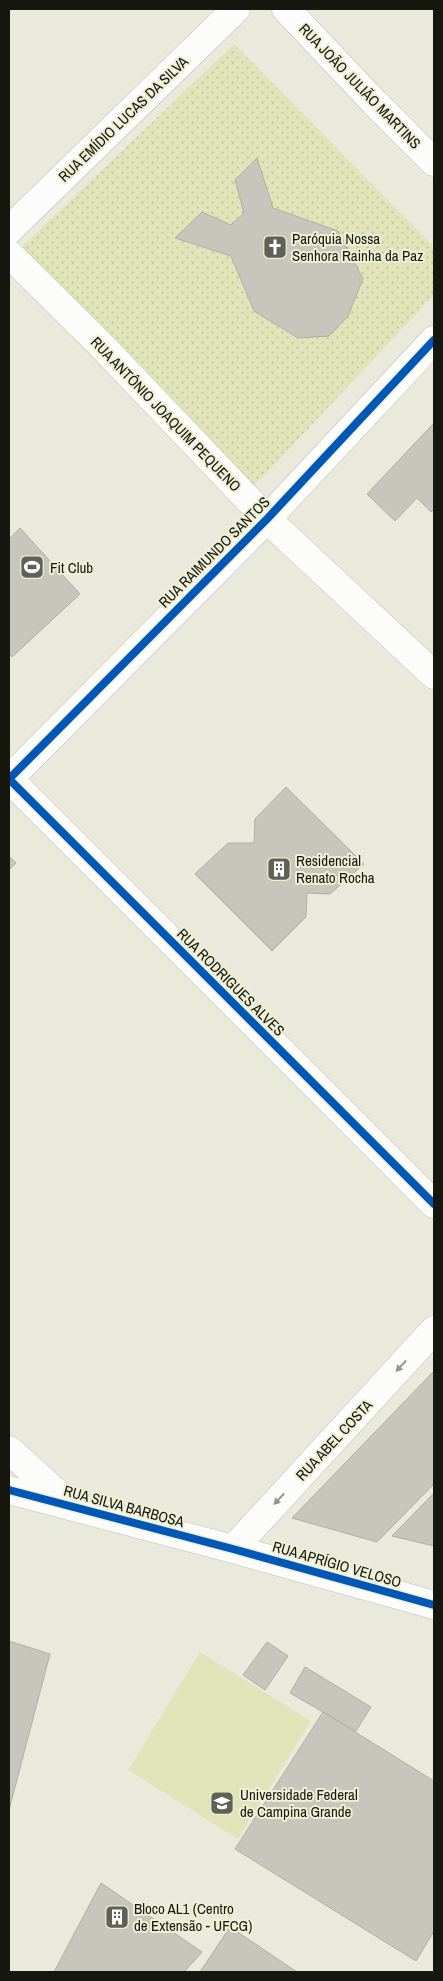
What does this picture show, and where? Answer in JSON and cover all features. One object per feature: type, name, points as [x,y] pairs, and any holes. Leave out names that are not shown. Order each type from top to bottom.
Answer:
[{"type":"street","name":"RUA EMÍDIO LUCAS DA SILVA","points":[[9,230],[236,9]]},
{"type":"street","name":"RUA JOÃO JULIÃO MARTINS","points":[[286,9],[434,162]]},
{"type":"street","name":"RUA ANTÔNIO JOAQUIM PEQUENO","points":[[9,254],[101,344],[267,519],[434,675]]},
{"type":"street","name":"RUA RAIMUNDO SANTOS","points":[[9,779],[267,519],[434,340]]},
{"type":"street","name":"RUA RODRIGUES ALVES","points":[[9,779],[434,1204]]},
{"type":"street","name":"RUA ABEL COSTA","points":[[233,1549],[434,1330]]},
{"type":"street","points":[[9,1450],[71,1506]]},
{"type":"street","name":"RUA SILVA BARBOSA","points":[[9,1490],[233,1549]]},
{"type":"street","name":"RUA APRÍGIO VELOSO","points":[[233,1549],[434,1605]]},
{"type":"green space","points":[[234,44],[434,247],[434,295],[237,504],[9,274],[9,259]],"holes":[[[257,158],[273,208],[298,338],[254,311],[231,256],[202,213],[231,225],[244,213],[236,180]]]},
{"type":"green space","points":[[200,1652],[311,1721],[238,1839],[128,1770]]},
{"type":"building","name":"Paróquia Nossa Senhora Rainha da Paz","points":[[257,158],[273,208],[338,231],[363,279],[348,316],[329,336],[298,338],[254,311],[231,256],[175,238],[202,212],[231,225],[244,213],[235,180]]},
{"type":"building","points":[[434,423],[434,509],[431,512],[417,498],[395,521],[367,494]]},
{"type":"building","name":"Fit Club","points":[[20,528],[80,594],[12,657],[9,654],[9,539]]},
{"type":"building","name":"Residencial Renato Rocha","points":[[286,787],[364,864],[330,894],[307,893],[306,917],[272,951],[195,874],[228,843],[254,843],[255,819]]},
{"type":"building","points":[[9,856],[16,863],[9,870]]},
{"type":"building","points":[[434,1371],[434,1484],[377,1542],[292,1518]]},
{"type":"building","points":[[434,1493],[434,1546],[392,1536]]},
{"type":"building","points":[[9,1641],[50,1654],[9,1810]]},
{"type":"building","points":[[267,1642],[288,1656],[265,1690],[243,1675]]},
{"type":"building","points":[[305,1667],[371,1707],[356,1731],[290,1693]]},
{"type":"building","points":[[323,1712],[434,1781],[434,1931],[416,1961],[235,1849]]},
{"type":"building","name":"Bloco AL1 (Centro de Extensão - UFCG)","points":[[101,1883],[202,1952],[184,1972],[54,1972]]},
{"type":"building","points":[[230,1927],[297,1972],[200,1972]]},
{"type":"cycle path","points":[[9,779],[267,519],[434,340]]},
{"type":"cycle path","points":[[9,779],[434,1204]]},
{"type":"cycle path","points":[[9,1490],[233,1549],[434,1605]]},
{"type":"place","name":"Paróquia Nossa Senhora Rainha da Paz","points":[[275,247]]},
{"type":"place","name":"Fit Club","points":[[32,567]]},
{"type":"place","name":"Residencial Renato Rocha","points":[[279,869]]},
{"type":"place","name":"Universidade Federal de Campina Grande","points":[[222,1803]]},
{"type":"place","name":"Bloco AL1 (Centro de Extensão - UFCG)","points":[[117,1917]]}]
